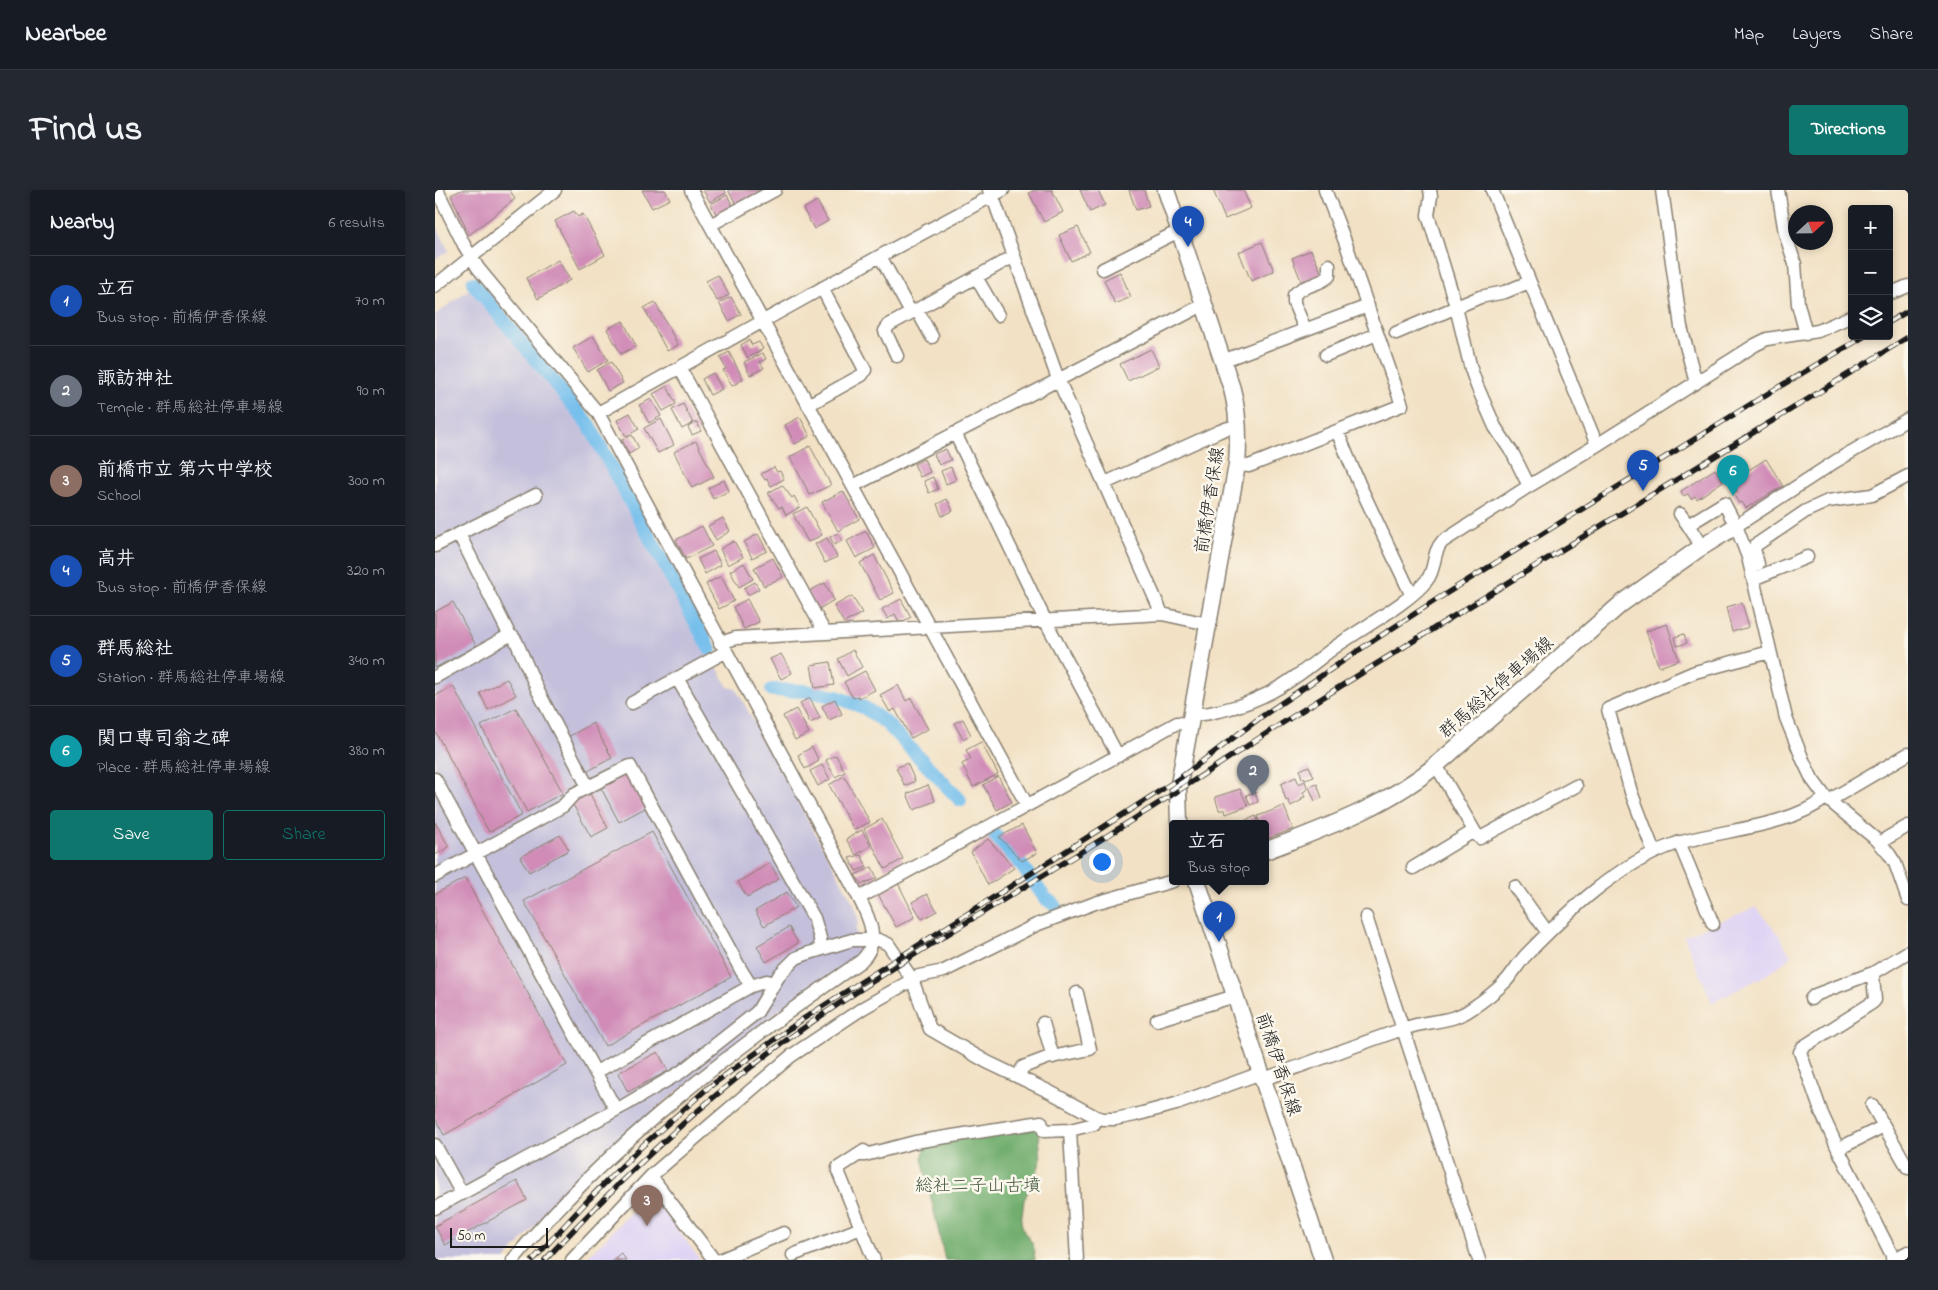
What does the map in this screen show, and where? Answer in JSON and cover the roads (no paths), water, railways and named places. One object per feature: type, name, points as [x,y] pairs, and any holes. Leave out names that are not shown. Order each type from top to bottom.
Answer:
[{"type":"main road","name":"前橋伊香保線","points":[[1166,190],[1236,402],[1239,428],[1237,465],[1178,790],[1179,820]]},
{"type":"main road","name":"群馬総社停車場線","points":[[1269,849],[1375,806],[1411,784],[1436,765],[1621,604],[1702,547],[1736,526]]},
{"type":"main road","name":"前橋伊香保線","points":[[1198,885],[1323,1260]]},
{"type":"street","points":[[437,190],[471,257],[487,280],[598,414],[859,898],[868,916],[873,940],[870,952],[861,961],[776,1020],[671,1103],[629,1140],[575,1192],[513,1260]]},
{"type":"street","points":[[435,286],[555,190]]},
{"type":"street","points":[[691,190],[761,322],[1027,805]]},
{"type":"street","points":[[710,225],[775,190]]},
{"type":"street","points":[[1237,465],[1249,466],[1402,405],[1345,238],[1325,190]]},
{"type":"street","points":[[1430,190],[1428,215],[1477,386],[1495,427],[1513,454],[1529,486]]},
{"type":"street","points":[[1492,190],[1597,445]]},
{"type":"street","points":[[1662,190],[1681,327],[1696,383]]},
{"type":"street","points":[[1778,190],[1785,233],[1795,264],[1798,304],[1806,334]]},
{"type":"street","points":[[598,414],[994,192],[1015,258],[1058,379],[1162,614]]},
{"type":"street","points":[[1103,269],[1179,231]]},
{"type":"street","points":[[880,256],[932,336]]},
{"type":"street","points":[[897,356],[885,331],[889,325],[1007,260],[1015,258]]},
{"type":"street","points":[[1305,329],[1294,303],[1294,294],[1299,290],[1325,280],[1329,276],[1329,265]]},
{"type":"street","points":[[976,277],[998,315]]},
{"type":"street","points":[[1396,333],[1480,297],[1505,292],[1529,282]]},
{"type":"street","points":[[1893,292],[1908,286]]},
{"type":"street","points":[[808,405],[861,375],[865,370],[822,288]]},
{"type":"street","points":[[853,486],[1203,305]]},
{"type":"street","points":[[1222,361],[1368,306]]},
{"type":"street","points":[[859,898],[1177,723],[1202,714],[1234,707],[1266,695],[1299,675],[1334,647],[1411,594],[1429,576],[1435,552],[1442,542],[1755,344],[1767,339],[1818,331],[1848,318]]},
{"type":"street","points":[[1326,355],[1377,334]]},
{"type":"street","points":[[680,368],[825,633]]},
{"type":"street","points":[[1736,526],[1836,461],[1908,419]]},
{"type":"street","points":[[1105,483],[1220,431],[1228,428],[1239,428]]},
{"type":"street","points":[[1337,431],[1360,486],[1411,594]]},
{"type":"street","points":[[955,433],[1046,622],[1118,756]]},
{"type":"street","points":[[1908,476],[1872,494],[1828,501],[1806,512],[1756,545],[1754,550],[1770,652],[1785,718],[1812,779],[1829,800],[1881,844],[1895,863],[1908,900]]},
{"type":"street","points":[[435,546],[536,495]]},
{"type":"street","points":[[1688,524],[1724,503],[1736,526],[1757,578]]},
{"type":"street","points":[[1680,514],[1702,547]]},
{"type":"street","points":[[459,534],[509,632],[508,636]]},
{"type":"street","points":[[1757,578],[1807,557]]},
{"type":"street","points":[[631,703],[677,678],[736,638],[1162,614],[1208,624]]},
{"type":"street","points":[[435,677],[508,636],[513,637],[538,691],[588,787]]},
{"type":"street","points":[[1654,852],[1631,792],[1608,709],[1695,672],[1770,652]]},
{"type":"street","points":[[677,678],[814,918],[821,949]]},
{"type":"street","points":[[435,1208],[616,1110],[689,1067],[757,1012],[774,983],[788,965],[796,958],[821,949],[852,940],[884,942],[890,946],[912,979],[930,1029],[987,1062],[1096,1117],[1115,1119],[1175,1104],[1422,1023],[1458,1018],[1487,998],[1507,979],[1521,961],[1548,933],[1618,873],[1654,852],[1679,842],[1770,822],[1813,807],[1835,797],[1908,754]]},
{"type":"street","points":[[1436,765],[1478,837],[1484,836],[1576,786]]},
{"type":"street","points":[[435,876],[563,806],[574,794],[630,766],[751,986]]},
{"type":"street","points":[[435,779],[616,1110]]},
{"type":"street","points":[[1881,844],[1887,838],[1908,826]]},
{"type":"street","points":[[1413,868],[1474,831]]},
{"type":"street","points":[[1679,842],[1713,924]]},
{"type":"street","points":[[572,1260],[651,1176],[791,1056],[863,1008],[912,979],[923,974],[943,971],[1036,925],[1095,903],[1169,882]]},
{"type":"street","points":[[1515,887],[1548,933]]},
{"type":"street","points":[[1365,917],[1479,1260]]},
{"type":"street","points":[[1811,999],[1815,995],[1870,974],[1873,975],[1908,952]]},
{"type":"street","points":[[1873,975],[1875,1000],[1803,1047],[1800,1052],[1822,1114],[1838,1149],[1899,1257]]},
{"type":"street","points":[[596,1072],[751,986],[767,981],[774,983]]},
{"type":"street","points":[[1018,1076],[1023,1068],[1053,1056],[1090,1048],[1077,993]]},
{"type":"street","points":[[1157,1020],[1235,996]]},
{"type":"street","points":[[1043,1023],[1053,1056]]},
{"type":"street","points":[[1872,1105],[1908,1168]]},
{"type":"street","points":[[874,1260],[838,1168],[862,1153],[865,1155],[915,1142],[1041,1122],[1044,1130],[1070,1130],[1094,1124],[1096,1117]]},
{"type":"street","points":[[1838,1149],[1884,1126]]},
{"type":"street","points":[[1070,1130],[1077,1260]]},
{"type":"street","points":[[435,1144],[462,1194]]},
{"type":"street","points":[[651,1176],[714,1260]]},
{"type":"street","points":[[793,1255],[861,1228]]},
{"type":"street","points":[[720,1260],[784,1233]]},
{"type":"waterway","points":[[473,283],[589,425],[710,649]]},
{"type":"waterway","points":[[772,690],[807,691],[837,697],[865,708],[886,723],[960,800]]},
{"type":"waterway","points":[[990,830],[1019,862],[1045,898],[1055,905]]},
{"type":"railway","points":[[1893,320],[1908,311]]},
{"type":"railway","points":[[545,1260],[628,1175],[715,1096],[777,1047],[865,986],[1095,844],[1395,652],[1908,337]]},
{"type":"railway","points":[[533,1260],[589,1199],[641,1147],[709,1087],[803,1019],[1180,778],[1261,717],[1439,598],[1767,394],[1858,340]]},
{"type":"place","name":"高井","points":[[1188,247]]},
{"type":"place","name":"群馬総社","points":[[1643,491]]},
{"type":"place","name":"関口専司翁之碑","points":[[1733,496]]},
{"type":"place","name":"諏訪神社","points":[[1253,796]]},
{"type":"place","name":"立石","points":[[1219,942]]},
{"type":"place","name":"前橋市立 第六中学校","points":[[647,1226]]},
{"type":"park label","name":"総社二子山古墳","points":[[978,1185]]}]
